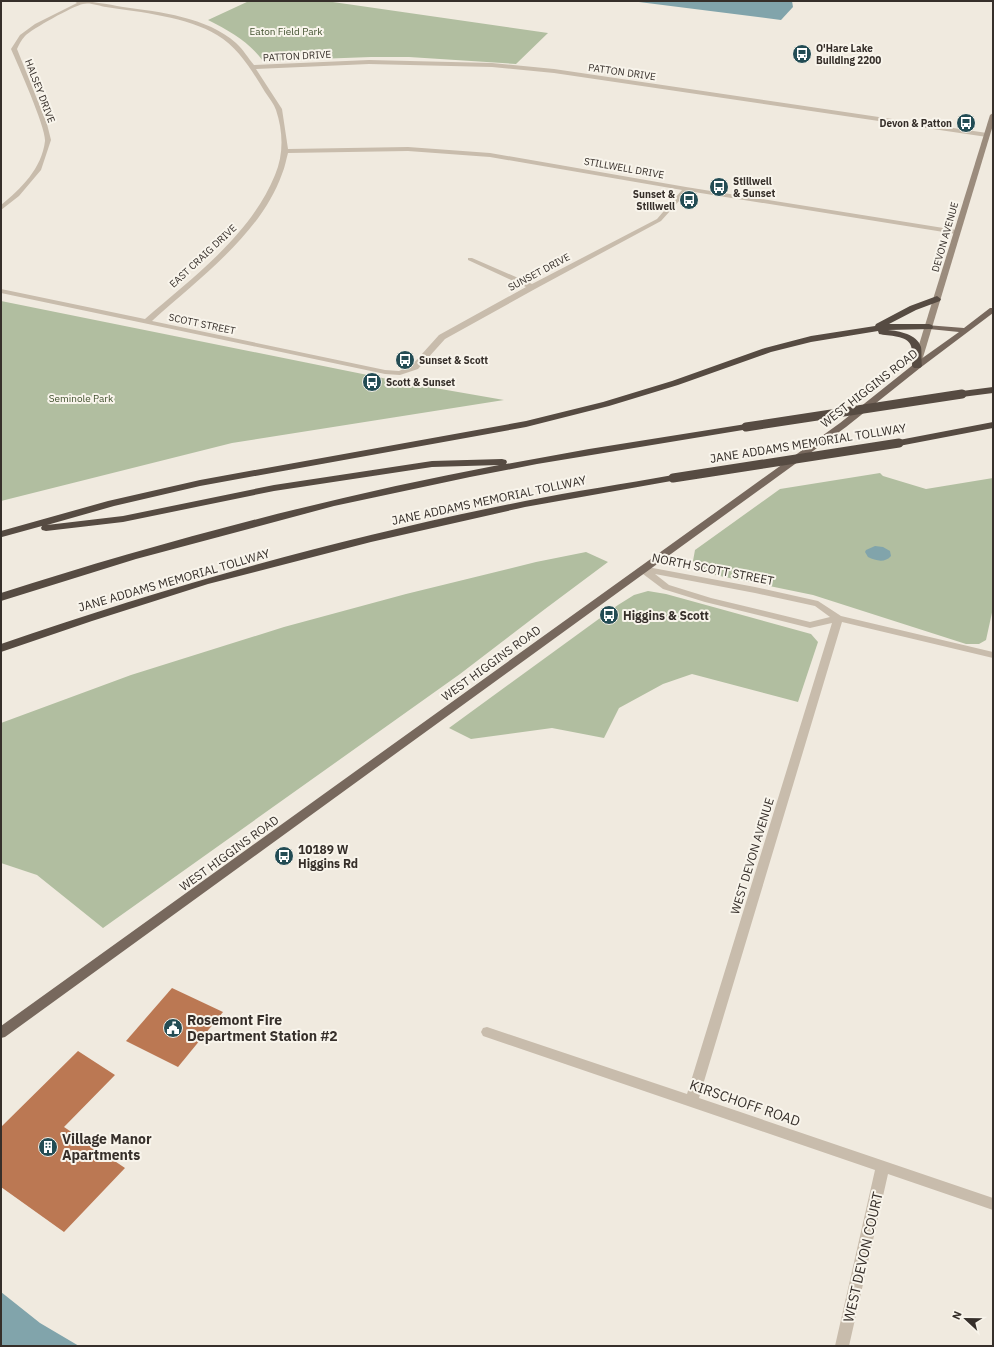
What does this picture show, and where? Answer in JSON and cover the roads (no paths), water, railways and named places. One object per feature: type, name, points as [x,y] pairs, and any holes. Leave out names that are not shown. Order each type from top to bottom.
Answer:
[{"type":"highway","points":[[871,330],[913,308],[938,299]]},
{"type":"highway","points":[[2,534],[200,482],[526,424],[606,404],[667,385],[768,350],[810,339],[889,327],[929,327]]},
{"type":"highway","points":[[871,330],[892,333],[910,339],[916,346],[917,366]]},
{"type":"highway","name":"JANE ADDAMS MEMORIAL TOLLWAY","points":[[1,597],[192,540],[329,505],[537,461],[746,427],[993,390]]},
{"type":"highway","name":"JANE ADDAMS MEMORIAL TOLLWAY","points":[[1,648],[88,618],[204,582],[370,539],[525,504],[673,478],[899,443],[993,425]]},
{"type":"highway","name":"JANE ADDAMS MEMORIAL TOLLWAY","points":[[2,534],[123,519],[274,488],[432,464],[537,461]]},
{"type":"main road","name":"DEVON AVENUE","points":[[917,366],[938,299],[956,232],[993,115]]},
{"type":"main road","name":"WEST HIGGINS ROAD","points":[[1,1033],[642,569],[843,426],[917,366],[993,310]]},
{"type":"main road","points":[[929,327],[966,330]]},
{"type":"street","name":"EAST CRAIG DRIVE","points":[[80,1],[155,13],[194,23],[218,33],[235,45],[252,67],[279,109],[285,141],[285,151],[279,174],[267,199],[248,226],[218,258],[146,322]]},
{"type":"street","name":"HALSEY DRIVE","points":[[1,208],[17,195],[39,169],[48,140],[44,124],[14,50],[22,36],[37,25],[80,1]]},
{"type":"street","name":"PATTON DRIVE","points":[[252,67],[369,62],[499,66],[562,72],[987,135]]},
{"type":"street","name":"STILLWELL DRIVE","points":[[285,151],[408,149],[490,155],[956,232]]},
{"type":"street","name":"SUNSET DRIVE","points":[[400,373],[415,367],[442,336],[659,220],[686,188]]},
{"type":"street","points":[[470,259],[532,287]]},
{"type":"street","name":"SCOTT STREET","points":[[1,291],[385,372],[400,373]]},
{"type":"street","name":"NORTH SCOTT STREET","points":[[642,569],[666,587],[731,606],[810,626],[838,618]]},
{"type":"street","name":"NORTH SCOTT STREET","points":[[642,569],[755,590],[818,604],[838,618],[993,655]]},
{"type":"street","name":"WEST DEVON AVENUE","points":[[691,1102],[838,618]]},
{"type":"street","name":"KIRSCHOFF ROAD","points":[[487,1032],[993,1204]]},
{"type":"street","name":"WEST DEVON COURT","points":[[842,1346],[884,1167]]},
{"type":"water","points":[[631,1],[792,1],[793,7],[781,20]]},
{"type":"water","points":[[875,546],[883,547],[890,551],[891,556],[886,560],[880,561],[868,557],[865,552],[866,550]]},
{"type":"water","points":[[1,1292],[40,1323],[79,1346],[1,1346]]},
{"type":"place","name":"O'Hare Lake Building 2200","points":[[802,54]]},
{"type":"place","name":"Devon & Patton","points":[[966,123]]},
{"type":"place","name":"Stillwell & Sunset","points":[[719,187]]},
{"type":"place","name":"Sunset & Stillwell","points":[[689,200]]},
{"type":"place","name":"Sunset & Scott","points":[[405,360]]},
{"type":"place","name":"Scott & Sunset","points":[[372,382]]},
{"type":"place","name":"Higgins & Scott","points":[[609,615]]},
{"type":"place","name":"10189 W Higgins Rd","points":[[284,856]]},
{"type":"place","name":"Rosemont Fire Department Station #2","points":[[173,1028]]},
{"type":"place","name":"Village Manor Apartments","points":[[48,1147]]},
{"type":"park label","name":"Eaton Field Park","points":[[286,31]]},
{"type":"park label","name":"Seminole Park","points":[[81,398]]}]
